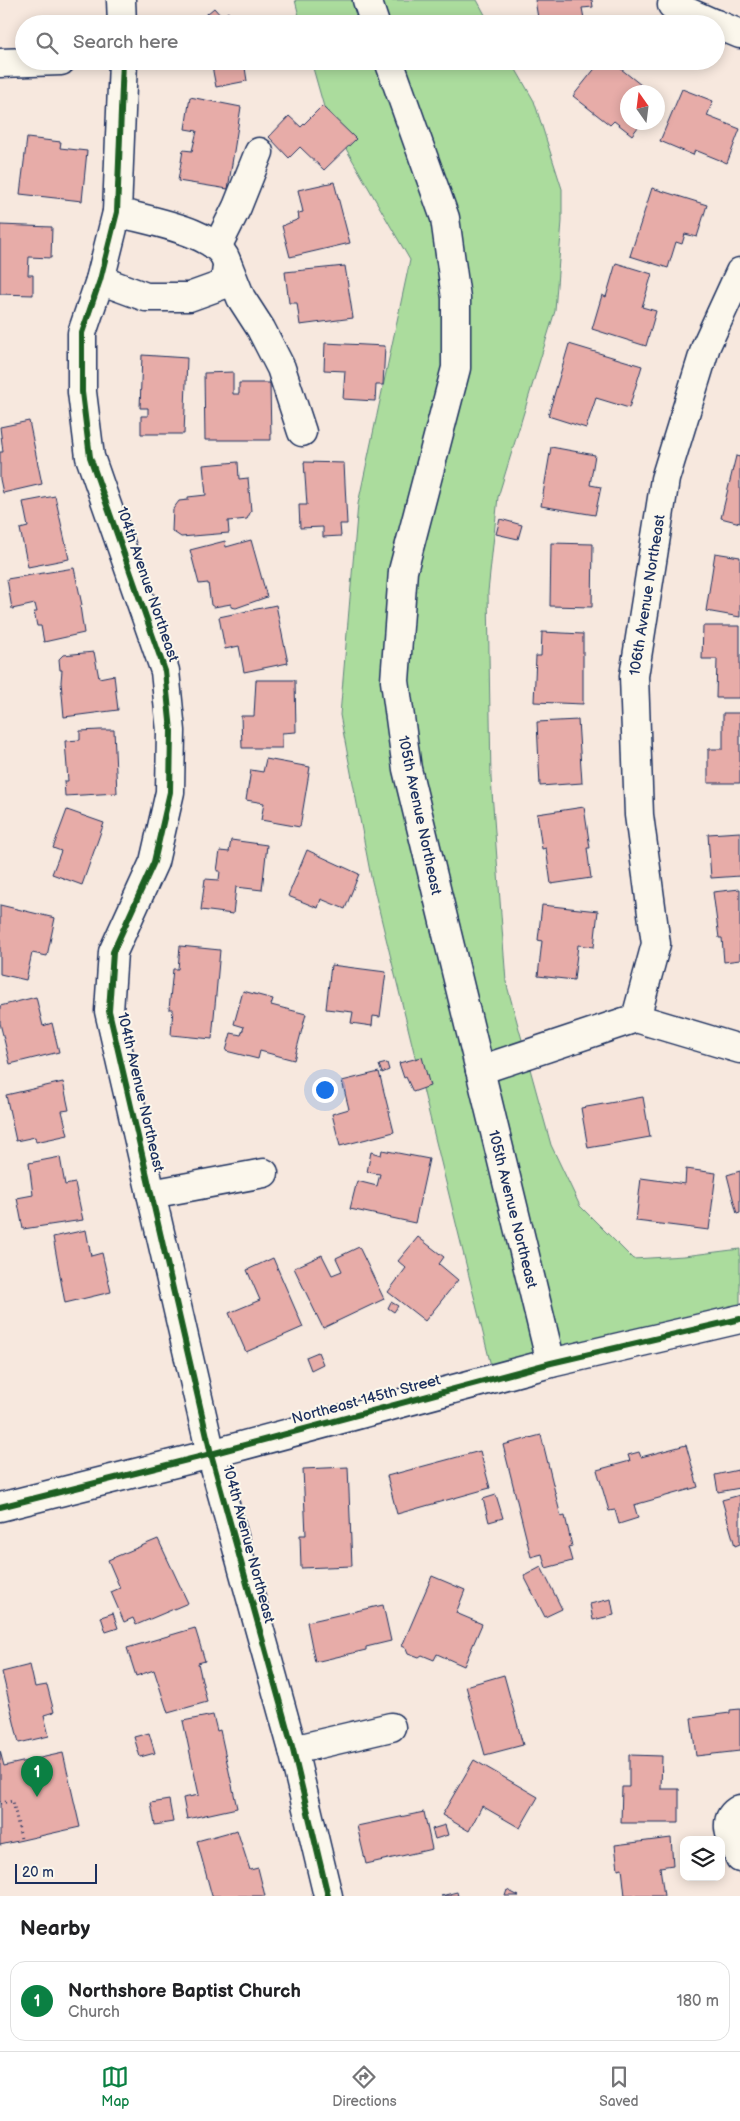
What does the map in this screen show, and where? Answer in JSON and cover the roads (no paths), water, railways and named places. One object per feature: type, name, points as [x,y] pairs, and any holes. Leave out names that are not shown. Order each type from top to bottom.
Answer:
[{"type":"street","points":[[121,0],[122,15]]},
{"type":"street","points":[[367,0],[372,15]]},
{"type":"street","points":[[672,6],[694,15]]},
{"type":"street","points":[[725,28],[740,34]]},
{"type":"street","points":[[0,62],[15,62]]},
{"type":"street","name":"104th Avenue Northeast","points":[[124,70],[117,212],[100,280],[82,334],[82,392],[90,457],[165,671],[171,731],[170,792],[154,862],[114,952],[109,1011],[211,1454],[293,1750],[328,1896]]},
{"type":"street","name":"105th Avenue Northeast","points":[[392,70],[444,218],[456,298],[456,368],[403,571],[394,681],[408,769],[551,1363]]},
{"type":"street","points":[[100,280],[146,296],[189,297],[225,284],[222,255],[237,207],[259,152]]},
{"type":"street","points":[[117,212],[183,229],[222,255],[241,298],[261,329],[281,368],[302,432]]},
{"type":"street","name":"106th Avenue Northeast","points":[[636,1018],[656,944],[639,815],[634,676],[665,480],[706,346],[740,272]]},
{"type":"street","points":[[480,1070],[636,1018],[740,1049]]},
{"type":"street","points":[[151,1194],[264,1173]]},
{"type":"street","name":"Northeast 145th Street","points":[[0,1507],[211,1454],[551,1363],[740,1319]]},
{"type":"street","points":[[293,1750],[391,1727]]},
{"type":"street","points":[[740,1809],[731,1817],[728,1830],[740,1858]]},
{"type":"place","name":"Northshore Baptist Church","points":[[37,1797]]}]
